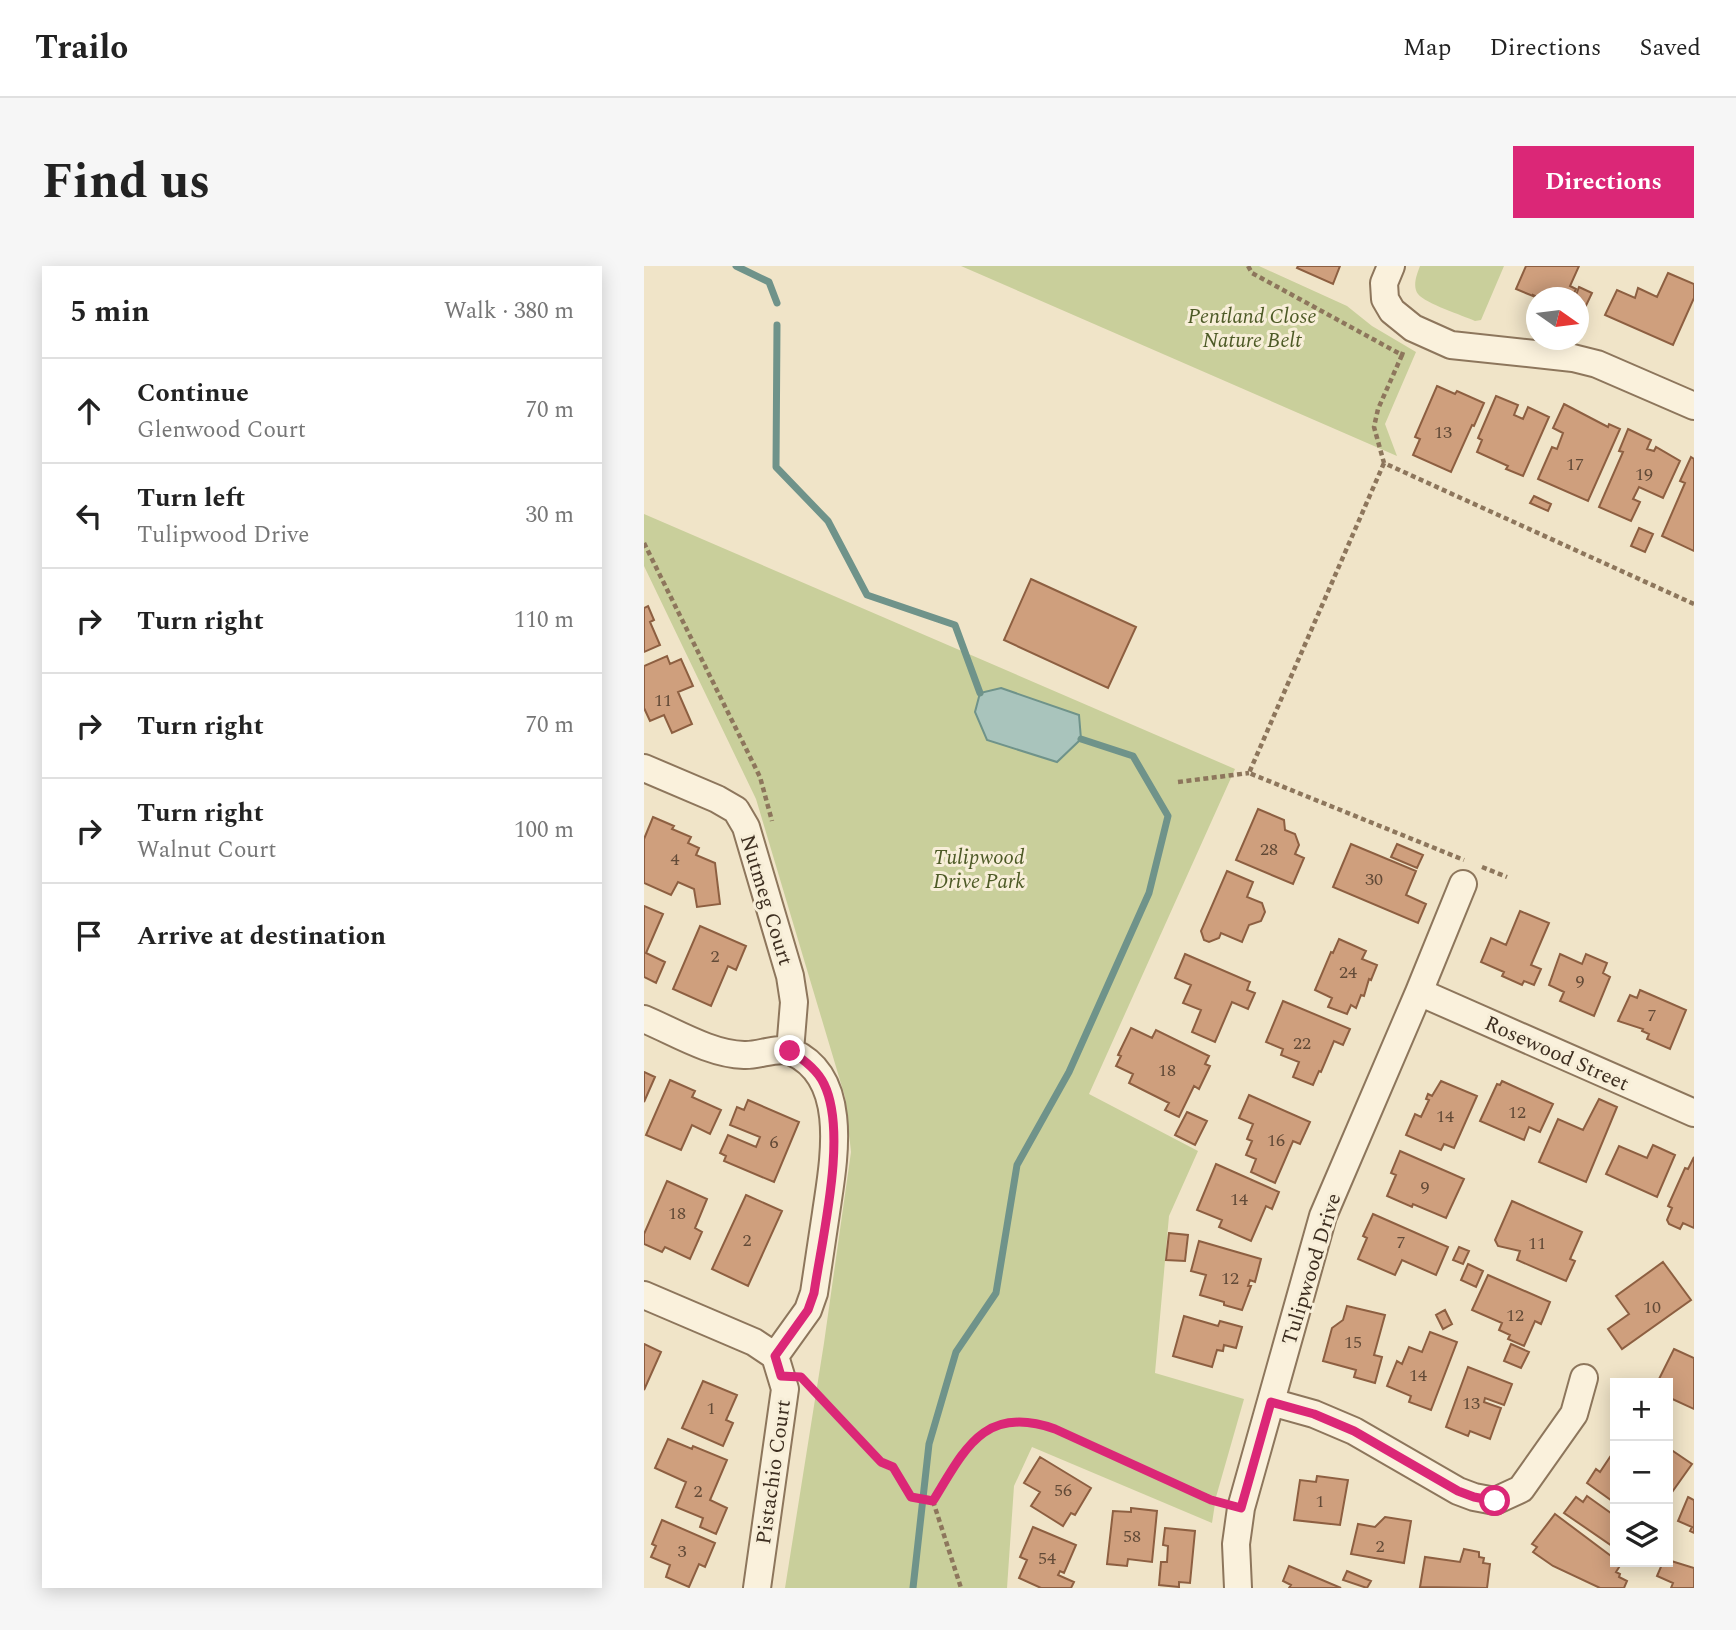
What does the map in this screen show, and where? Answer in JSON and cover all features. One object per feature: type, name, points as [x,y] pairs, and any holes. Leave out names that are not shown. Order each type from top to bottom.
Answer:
[{"type":"street","points":[[1391,266],[1384,283],[1385,299],[1392,311],[1413,328],[1451,345],[1573,358],[1597,364],[1694,406]]},
{"type":"street","name":"Nutmeg Court","points":[[644,768],[717,799],[736,810],[746,827],[790,976],[794,1002],[790,1051]]},
{"type":"street","name":"Tulipwood Drive","points":[[1238,1588],[1236,1544],[1241,1508],[1323,1216],[1471,871]]},
{"type":"street","name":"Rosewood Street","points":[[1419,992],[1694,1113]]},
{"type":"street","points":[[644,1019],[714,1049],[745,1055],[790,1051],[807,1062],[824,1083],[832,1108],[835,1152],[814,1293],[808,1310],[778,1366],[754,1342],[644,1295]]},
{"type":"street","name":"Pistachio Court","points":[[757,1588],[785,1389],[778,1366]]},
{"type":"street","points":[[1271,1402],[1314,1414],[1354,1431],[1458,1491],[1495,1501],[1521,1489],[1574,1414],[1584,1378]]},
{"type":"path","points":[[1248,266],[1252,273],[1402,355]]},
{"type":"path","points":[[1249,773],[1384,463],[1374,427],[1378,409],[1413,328]]},
{"type":"path","points":[[1384,463],[1694,604]]},
{"type":"path","points":[[644,543],[760,777],[775,830]]},
{"type":"path","points":[[1178,782],[1249,773],[1471,871],[1507,877]]},
{"type":"path","points":[[778,1366],[801,1377],[881,1462],[893,1467],[911,1497],[933,1501]]},
{"type":"path","points":[[961,1588],[933,1501],[963,1453],[976,1437],[990,1429],[1019,1421],[1032,1421],[1211,1500],[1241,1508]]},
{"type":"green space","name":"Pentland Close Nature Belt","points":[[961,266],[1259,266],[1347,306],[1372,326],[1416,352],[1385,424],[1397,456]]},
{"type":"green space","points":[[1420,266],[1504,266],[1481,320],[1475,321],[1436,305],[1418,294],[1415,284]]},
{"type":"green space","name":"Tulipwood Drive Park","points":[[644,514],[1235,769],[1089,1094],[1198,1151],[1169,1216],[1155,1373],[1244,1399],[1216,1497],[1212,1523],[1032,1447],[1014,1486],[1007,1588],[785,1588],[851,1152],[845,1097],[756,799],[644,566]]},
{"type":"water","points":[[1001,688],[1079,715],[1081,739],[1057,762],[987,740],[975,712],[980,693]]},
{"type":"building","points":[[1340,266],[1333,284],[1297,268]]},
{"type":"building","points":[[1526,266],[1579,266],[1570,286],[1572,287],[1526,287],[1526,293],[1516,289]]},
{"type":"building","points":[[1668,273],[1694,284],[1694,298],[1673,345],[1605,315],[1617,290],[1635,298],[1638,288],[1657,297]]},
{"type":"building","points":[[1437,386],[1455,394],[1457,391],[1484,403],[1451,472],[1413,455],[1420,439],[1415,437]]},
{"type":"building","points":[[1496,396],[1518,405],[1514,415],[1523,419],[1528,407],[1549,417],[1523,476],[1477,452],[1482,440],[1478,438]]},
{"type":"building","points":[[1564,404],[1608,427],[1609,424],[1620,429],[1588,501],[1538,479],[1552,447],[1557,449],[1563,433],[1553,428]]},
{"type":"building","points":[[1628,429],[1651,440],[1647,449],[1654,451],[1656,447],[1680,461],[1663,498],[1639,487],[1633,499],[1640,502],[1631,521],[1599,507],[1623,452],[1619,451]]},
{"type":"building","points":[[1691,457],[1694,459],[1694,551],[1662,536],[1685,483],[1680,481]]},
{"type":"building","points":[[1534,496],[1551,504],[1548,511],[1530,503]]},
{"type":"building","points":[[1639,528],[1653,534],[1645,552],[1631,546]]},
{"type":"building","points":[[1031,579],[1136,627],[1108,688],[1004,640]]},
{"type":"building","points":[[648,606],[654,620],[650,622],[660,645],[644,652],[644,608]]},
{"type":"building","points":[[667,656],[670,664],[681,659],[693,686],[678,692],[692,724],[672,733],[664,715],[650,721],[644,708],[644,666]]},
{"type":"building","points":[[1258,809],[1284,820],[1285,830],[1295,834],[1299,845],[1295,854],[1304,858],[1293,884],[1236,860]]},
{"type":"building","points":[[653,817],[691,837],[688,843],[699,848],[696,855],[715,863],[720,904],[697,907],[694,889],[678,882],[671,895],[644,883],[644,839]]},
{"type":"building","points":[[1351,844],[1416,871],[1406,895],[1426,904],[1418,923],[1333,887]]},
{"type":"building","points":[[1397,844],[1423,855],[1417,868],[1391,857]]},
{"type":"building","points":[[1227,871],[1253,882],[1247,897],[1262,903],[1265,912],[1261,921],[1249,925],[1242,942],[1221,933],[1219,938],[1209,942],[1204,940],[1201,931]]},
{"type":"building","points":[[644,906],[663,914],[646,953],[665,962],[656,983],[644,977]]},
{"type":"building","points":[[1520,911],[1549,923],[1531,965],[1541,969],[1534,985],[1524,981],[1522,985],[1502,976],[1504,972],[1481,962],[1491,938],[1506,945]]},
{"type":"building","points":[[700,926],[746,946],[736,970],[728,966],[711,1006],[673,989]]},
{"type":"building","points":[[1339,939],[1366,951],[1362,959],[1377,965],[1364,996],[1361,995],[1356,1008],[1351,1005],[1347,1014],[1328,1007],[1332,998],[1315,990]]},
{"type":"building","points":[[1185,954],[1250,982],[1247,990],[1255,993],[1248,1009],[1232,1002],[1215,1042],[1192,1032],[1201,1010],[1183,1003],[1191,985],[1175,978]]},
{"type":"building","points":[[1560,954],[1582,964],[1586,954],[1607,963],[1603,973],[1610,977],[1594,1016],[1560,1001],[1564,992],[1549,985]]},
{"type":"building","points":[[1640,990],[1686,1010],[1670,1049],[1647,1039],[1649,1034],[1642,1031],[1643,1029],[1618,1021],[1630,995],[1637,998]]},
{"type":"building","points":[[1283,1001],[1350,1029],[1343,1045],[1334,1041],[1313,1085],[1293,1077],[1299,1062],[1281,1055],[1283,1049],[1266,1042]]},
{"type":"building","points":[[1131,1028],[1152,1038],[1156,1030],[1209,1056],[1205,1064],[1210,1066],[1199,1089],[1194,1086],[1179,1117],[1165,1110],[1169,1103],[1129,1083],[1133,1074],[1116,1066],[1121,1056],[1118,1055]]},
{"type":"building","points":[[644,1072],[655,1077],[644,1102]]},
{"type":"building","points":[[670,1080],[695,1091],[692,1097],[721,1110],[710,1134],[692,1125],[681,1150],[646,1135]]},
{"type":"building","points":[[1441,1081],[1477,1096],[1454,1148],[1444,1144],[1441,1150],[1406,1135],[1415,1114],[1421,1117],[1429,1100],[1426,1099],[1428,1094],[1432,1096]]},
{"type":"building","points":[[1502,1081],[1553,1104],[1540,1132],[1529,1127],[1524,1140],[1480,1121],[1497,1084],[1500,1085]]},
{"type":"building","points":[[1249,1095],[1310,1122],[1300,1144],[1293,1141],[1275,1183],[1251,1172],[1256,1159],[1246,1155],[1252,1141],[1247,1139],[1253,1124],[1239,1118]]},
{"type":"building","points":[[1599,1099],[1617,1107],[1586,1182],[1539,1162],[1558,1119],[1583,1130]]},
{"type":"building","points":[[748,1100],[799,1122],[774,1182],[724,1161],[726,1156],[720,1153],[728,1135],[756,1147],[760,1137],[730,1125],[737,1107],[744,1110]]},
{"type":"building","points":[[1187,1112],[1207,1121],[1195,1145],[1175,1135]]},
{"type":"building","points":[[1653,1145],[1675,1155],[1657,1197],[1606,1174],[1619,1146],[1647,1158]]},
{"type":"building","points":[[1400,1151],[1464,1179],[1446,1218],[1387,1196],[1396,1175],[1391,1173]]},
{"type":"building","points":[[1694,1157],[1694,1228],[1683,1223],[1680,1229],[1669,1224],[1667,1220],[1672,1208],[1668,1206],[1685,1168],[1688,1169]]},
{"type":"building","points":[[1216,1164],[1279,1192],[1272,1209],[1266,1206],[1251,1241],[1219,1227],[1222,1220],[1197,1210]]},
{"type":"building","points":[[667,1181],[707,1199],[695,1228],[702,1232],[690,1259],[665,1247],[662,1252],[644,1244],[644,1234]]},
{"type":"building","points":[[746,1195],[782,1211],[748,1286],[712,1269]]},
{"type":"building","points":[[1512,1201],[1582,1232],[1570,1259],[1575,1261],[1566,1281],[1517,1260],[1520,1251],[1498,1246],[1495,1240]]},
{"type":"building","points":[[1373,1214],[1448,1247],[1436,1275],[1402,1260],[1395,1275],[1358,1259],[1367,1238],[1363,1236]]},
{"type":"building","points":[[1169,1233],[1188,1235],[1185,1261],[1166,1260]]},
{"type":"building","points":[[1199,1241],[1261,1259],[1255,1282],[1250,1280],[1248,1286],[1251,1286],[1242,1310],[1200,1295],[1206,1275],[1191,1271]]},
{"type":"building","points":[[1459,1247],[1469,1251],[1463,1264],[1453,1260]]},
{"type":"building","points":[[1663,1262],[1691,1300],[1622,1349],[1608,1329],[1629,1314],[1616,1296]]},
{"type":"building","points":[[1468,1264],[1483,1271],[1476,1287],[1461,1280]]},
{"type":"building","points":[[1488,1275],[1550,1302],[1541,1324],[1535,1321],[1524,1346],[1508,1339],[1510,1335],[1499,1330],[1502,1323],[1472,1310]]},
{"type":"building","points":[[1347,1306],[1385,1315],[1374,1355],[1382,1357],[1375,1383],[1354,1377],[1356,1370],[1323,1361],[1332,1328],[1343,1320]]},
{"type":"building","points":[[1445,1310],[1452,1324],[1443,1329],[1436,1315]]},
{"type":"building","points":[[1184,1316],[1218,1326],[1220,1321],[1242,1327],[1236,1348],[1224,1345],[1223,1351],[1217,1350],[1212,1367],[1173,1356]]},
{"type":"building","points":[[1430,1332],[1457,1342],[1431,1410],[1409,1402],[1411,1396],[1387,1386],[1397,1361],[1402,1364],[1409,1347],[1422,1352]]},
{"type":"building","points":[[644,1344],[661,1352],[644,1390]]},
{"type":"building","points":[[1511,1344],[1529,1352],[1521,1368],[1504,1361]]},
{"type":"building","points":[[1674,1349],[1694,1358],[1694,1409],[1673,1399],[1673,1378],[1660,1378]]},
{"type":"building","points":[[1468,1367],[1512,1384],[1504,1405],[1485,1398],[1484,1402],[1501,1408],[1490,1439],[1470,1431],[1468,1436],[1446,1427]]},
{"type":"building","points":[[703,1381],[737,1395],[726,1420],[733,1423],[723,1446],[682,1428]]},
{"type":"building","points":[[668,1439],[727,1460],[710,1500],[727,1508],[716,1534],[700,1527],[703,1518],[676,1507],[686,1482],[655,1468]]},
{"type":"building","points":[[1673,1451],[1692,1464],[1673,1491]]},
{"type":"building","points":[[1040,1457],[1091,1488],[1075,1515],[1071,1513],[1063,1526],[1031,1506],[1040,1492],[1024,1483]]},
{"type":"building","points":[[1610,1457],[1610,1499],[1587,1483],[1596,1469],[1600,1472]]},
{"type":"building","points":[[1317,1476],[1348,1480],[1340,1525],[1294,1520],[1300,1480],[1316,1482]]},
{"type":"building","points":[[1587,1496],[1610,1512],[1610,1545],[1564,1513],[1576,1497],[1583,1502]]},
{"type":"building","points":[[1688,1497],[1694,1500],[1694,1533],[1690,1531],[1692,1527],[1678,1521]]},
{"type":"building","points":[[1131,1508],[1157,1511],[1152,1562],[1128,1559],[1127,1566],[1107,1564],[1113,1511],[1131,1512]]},
{"type":"building","points":[[1555,1514],[1610,1555],[1610,1567],[1619,1567],[1616,1572],[1627,1581],[1624,1588],[1600,1588],[1553,1566],[1533,1552],[1537,1547],[1532,1544]]},
{"type":"building","points":[[1385,1517],[1411,1521],[1404,1563],[1351,1554],[1358,1524],[1375,1527]]},
{"type":"building","points":[[662,1520],[715,1543],[705,1567],[699,1564],[689,1587],[666,1577],[670,1565],[651,1557],[656,1546],[652,1544]]},
{"type":"building","points":[[1033,1527],[1076,1545],[1064,1573],[1060,1571],[1058,1575],[1074,1582],[1071,1588],[1041,1588],[1019,1578],[1027,1560],[1020,1557]]},
{"type":"building","points":[[1165,1528],[1195,1531],[1190,1583],[1179,1582],[1179,1587],[1159,1585],[1161,1562],[1167,1562],[1168,1546],[1163,1545]]},
{"type":"building","points":[[1464,1549],[1479,1552],[1479,1557],[1484,1558],[1483,1563],[1490,1564],[1487,1588],[1420,1587],[1425,1557],[1460,1562]]},
{"type":"building","points":[[1673,1562],[1694,1568],[1694,1588],[1671,1588],[1673,1583],[1657,1576],[1661,1567],[1673,1567]]},
{"type":"building","points":[[1289,1566],[1341,1588],[1289,1588],[1291,1585],[1283,1581]]},
{"type":"building","points":[[1347,1571],[1371,1581],[1367,1588],[1343,1580]]},
{"type":"waterway","points":[[736,266],[769,282],[777,303]]},
{"type":"waterway","points":[[777,325],[776,467],[828,521],[867,595],[955,625],[980,693]]},
{"type":"waterway","points":[[913,1588],[929,1444],[956,1352],[996,1293],[1017,1165],[1069,1072],[1149,893],[1168,816],[1133,756],[1081,739]]},
{"type":"route","points":[[790,1051],[807,1062],[824,1083],[832,1108],[835,1152],[814,1293],[808,1310],[775,1356],[781,1376],[801,1377],[881,1462],[893,1467],[911,1497],[933,1501],[976,1437],[990,1429],[1019,1421],[1032,1421],[1211,1500],[1241,1508],[1271,1402],[1314,1414],[1354,1431],[1458,1491],[1495,1501]]}]
